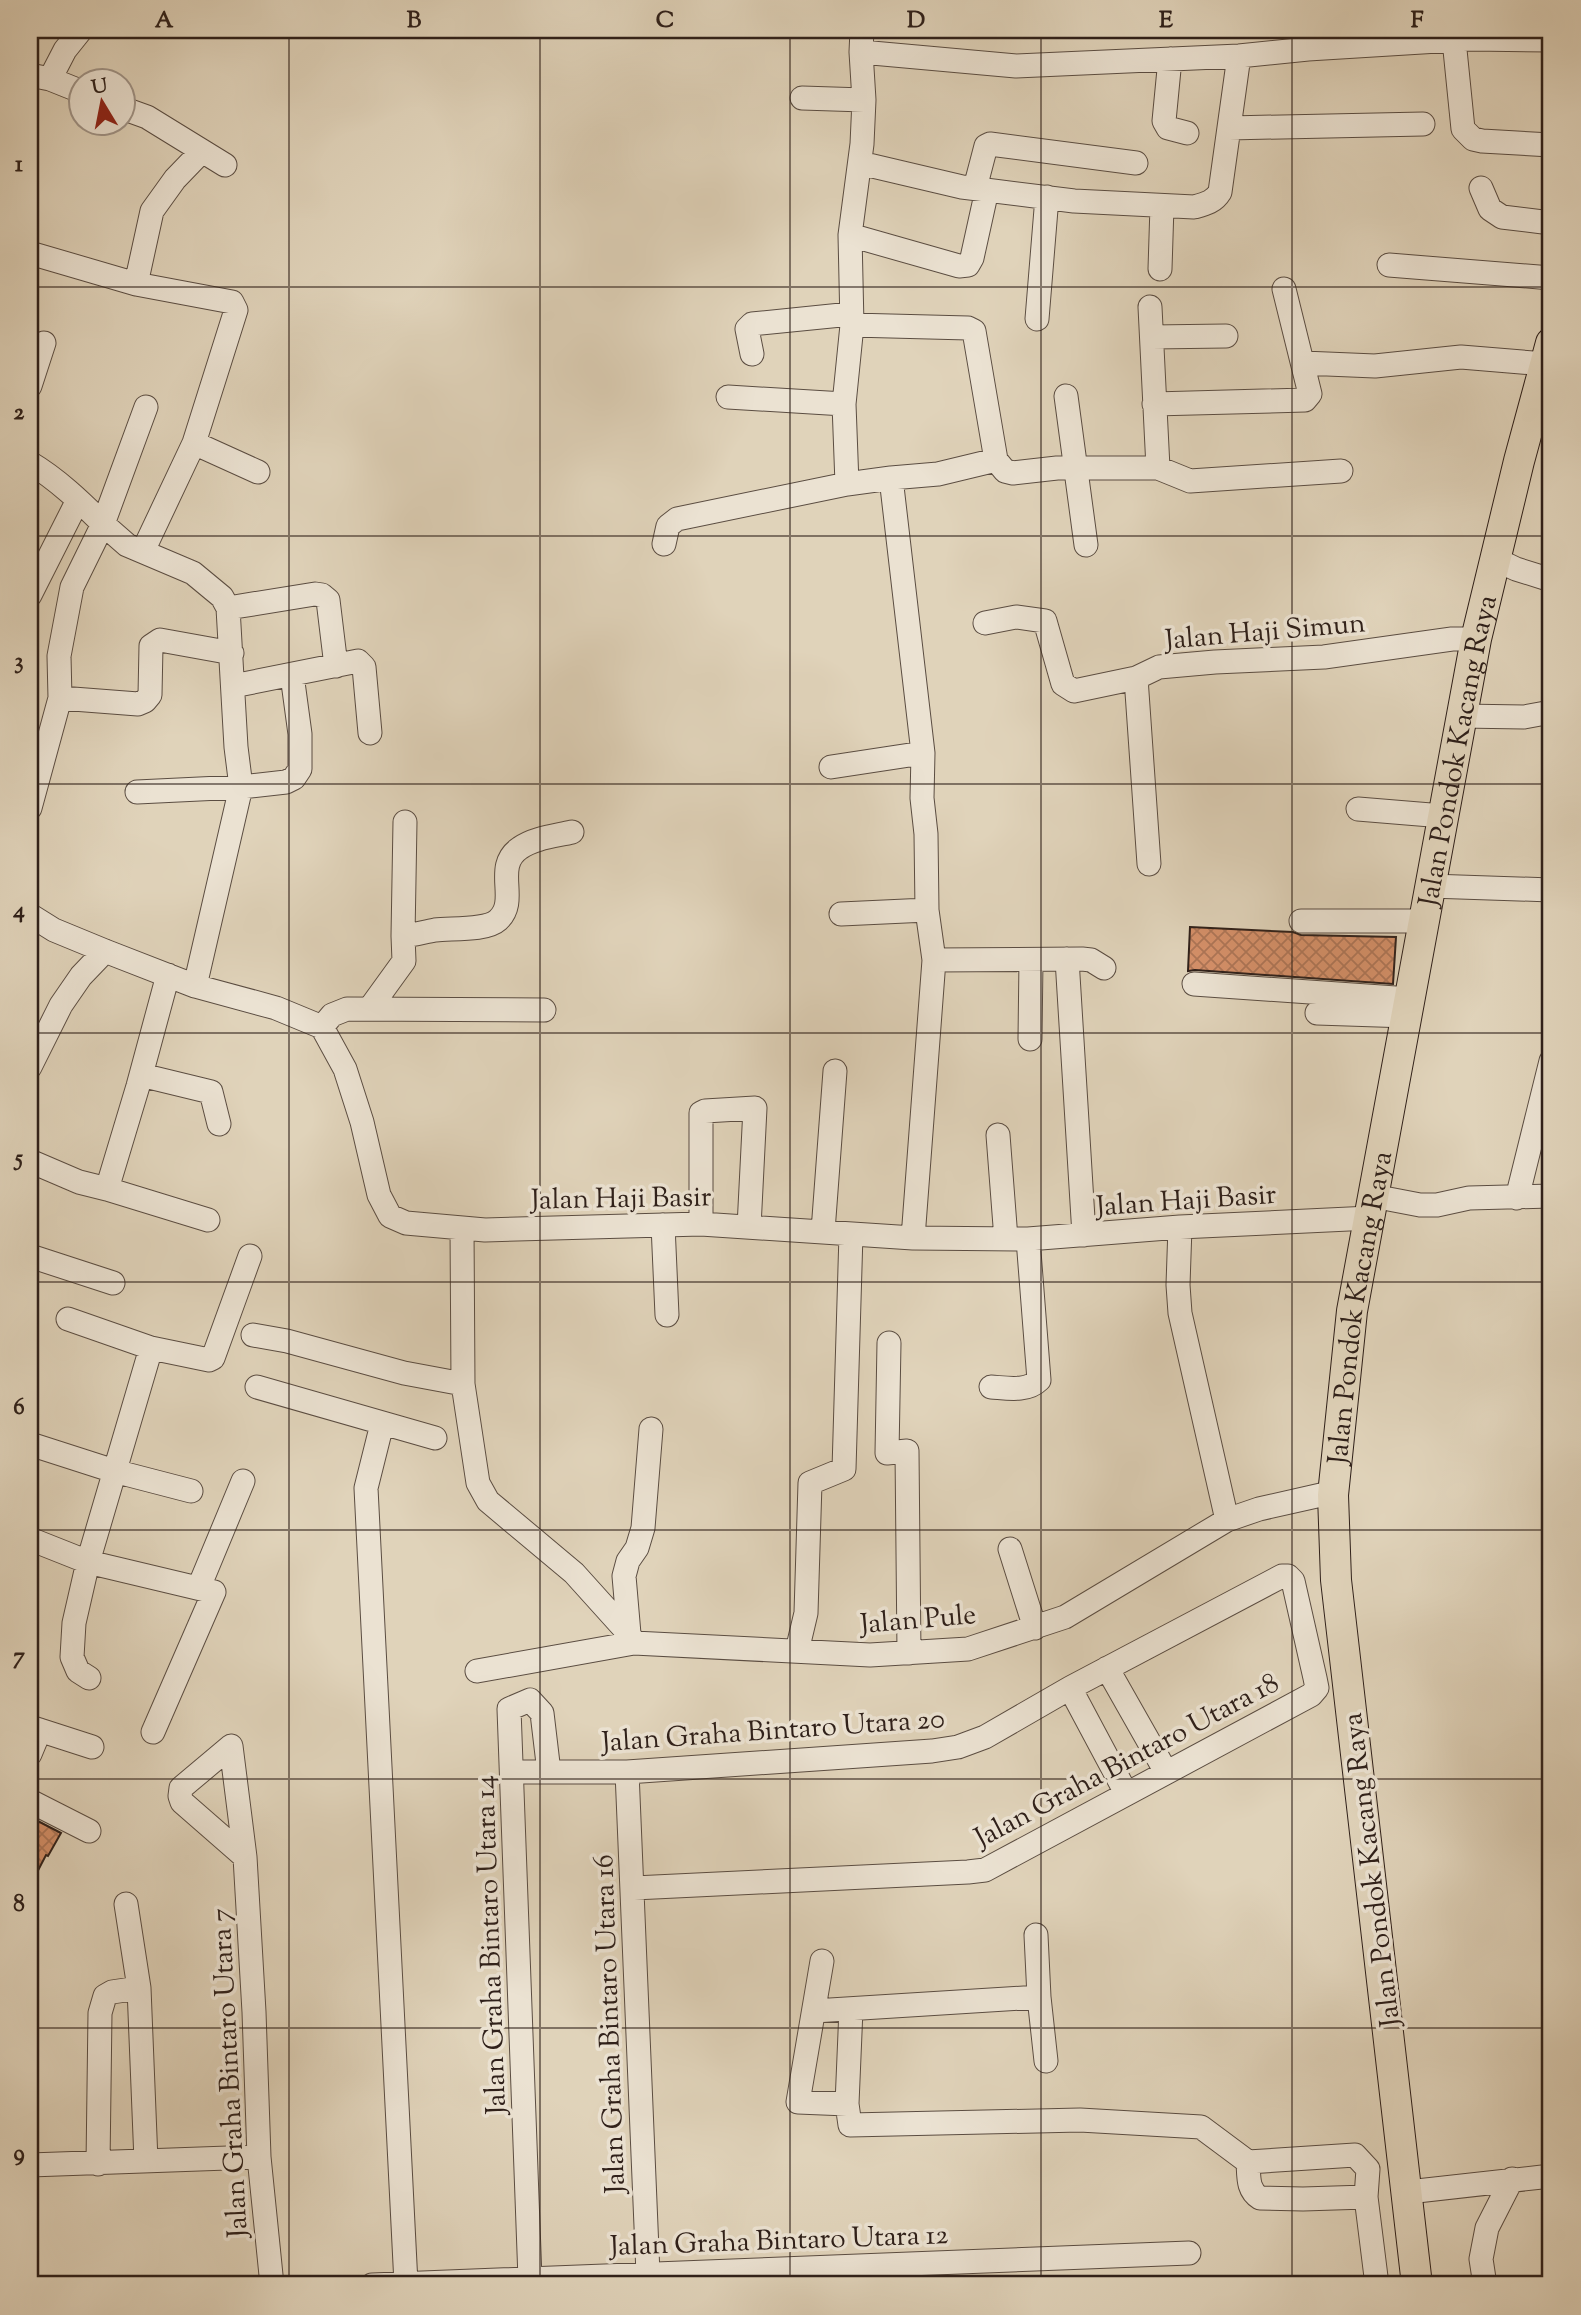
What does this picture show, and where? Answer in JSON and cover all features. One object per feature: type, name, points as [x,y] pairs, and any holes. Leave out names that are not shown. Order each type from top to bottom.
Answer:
[{"type":"main road","name":"Jalan Pondok Kacang Raya","points":[[1417,2285],[1338,1593],[1333,1495],[1352,1311],[1461,716],[1495,559],[1549,353]]},
{"type":"street","points":[[66,86],[40,77],[80,30]]},
{"type":"street","points":[[846,484],[844,404],[852,319],[850,235],[860,163],[864,100],[861,41],[1016,66],[1238,56],[1306,39],[1390,37],[1551,40]]},
{"type":"street","points":[[1454,40],[1463,129],[1467,135],[1482,141],[1551,145]]},
{"type":"street","points":[[860,163],[981,189],[1047,197],[1194,208],[1216,199],[1220,192],[1238,56]]},
{"type":"street","points":[[1171,59],[1164,121],[1168,128],[1187,133]]},
{"type":"street","points":[[802,97],[864,100]]},
{"type":"street","points":[[136,113],[147,117],[225,165]]},
{"type":"street","points":[[1230,128],[1423,124]]},
{"type":"street","points":[[850,235],[959,266],[968,265],[972,258],[986,146],[990,144],[1136,163]]},
{"type":"street","points":[[136,284],[152,211],[202,151]]},
{"type":"street","points":[[1481,188],[1490,209],[1502,217],[1551,223]]},
{"type":"street","points":[[1037,319],[1047,197]]},
{"type":"street","points":[[1160,269],[1162,206]]},
{"type":"street","points":[[30,253],[136,284],[232,302],[236,306],[194,443],[142,551]]},
{"type":"street","points":[[1389,265],[1551,278]]},
{"type":"street","points":[[1154,404],[1304,400],[1310,394],[1284,289]]},
{"type":"street","points":[[1150,307],[1158,468]]},
{"type":"street","points":[[752,354],[747,329],[752,324],[852,319],[968,328],[974,331],[996,460],[1004,471],[1049,468],[1158,468],[1190,481],[1340,471]]},
{"type":"street","points":[[1152,337],[1226,336]]},
{"type":"street","points":[[30,386],[44,342]]},
{"type":"street","points":[[1303,363],[1375,366],[1461,357],[1549,353]]},
{"type":"street","points":[[1066,396],[1078,468],[1086,545]]},
{"type":"street","points":[[729,397],[844,404]]},
{"type":"street","points":[[30,808],[61,698],[59,656],[72,587],[103,524],[146,407]]},
{"type":"street","points":[[194,443],[258,472]]},
{"type":"street","points":[[664,544],[668,527],[677,519],[846,484],[938,474],[996,460]]},
{"type":"street","points":[[30,463],[78,499],[127,545],[193,573],[222,597],[228,608],[241,787],[195,986]]},
{"type":"street","points":[[891,478],[923,753],[922,798],[926,834],[927,910],[934,960],[914,1238]]},
{"type":"street","points":[[30,595],[78,499]]},
{"type":"street","points":[[1495,559],[1551,580]]},
{"type":"street","points":[[228,608],[322,595],[328,600],[336,666]]},
{"type":"street","name":"Jalan Haji Simun","points":[[985,623],[1016,617],[1045,621],[1063,684],[1074,691],[1136,678],[1158,667],[1324,657],[1452,639],[1476,639]]},
{"type":"street","points":[[61,698],[138,704],[145,701],[150,695],[151,646],[160,640],[232,653]]},
{"type":"street","points":[[233,686],[358,661],[362,663],[370,733]]},
{"type":"street","points":[[137,792],[241,787],[286,782],[294,778],[300,769],[300,734],[292,675]]},
{"type":"street","points":[[1136,678],[1149,864]]},
{"type":"street","points":[[1461,716],[1524,717],[1551,712]]},
{"type":"street","points":[[831,767],[923,753]]},
{"type":"street","points":[[1358,809],[1443,816]]},
{"type":"street","points":[[370,1008],[404,961],[405,822]]},
{"type":"street","points":[[403,936],[485,926],[496,922],[506,910],[505,871],[511,856],[529,843],[572,832]]},
{"type":"street","points":[[1430,886],[1551,890]]},
{"type":"street","points":[[841,914],[927,910]]},
{"type":"street","points":[[30,915],[54,930],[195,986],[276,1008],[322,1027],[332,1015],[347,1009],[544,1010]]},
{"type":"street","points":[[1301,921],[1424,921]]},
{"type":"street","points":[[30,1066],[61,1005],[80,976],[105,951]]},
{"type":"street","points":[[934,960],[1091,960],[1104,968]]},
{"type":"street","points":[[1030,1039],[1031,960]]},
{"type":"street","points":[[1067,960],[1084,1235]]},
{"type":"street","points":[[107,1189],[168,975]]},
{"type":"street","points":[[1194,984],[1409,1007]]},
{"type":"street","points":[[1317,1013],[1409,1007]]},
{"type":"street","name":"Jalan Haji Basir","points":[[322,1027],[345,1069],[362,1122],[379,1195],[390,1216],[406,1223],[485,1230],[701,1224],[914,1238],[1017,1239],[1180,1227],[1371,1207],[1437,1205],[1469,1198],[1551,1196]]},
{"type":"street","points":[[1517,1198],[1551,1061]]},
{"type":"street","points":[[823,1231],[835,1071]]},
{"type":"street","points":[[141,1076],[211,1092],[219,1124]]},
{"type":"street","points":[[701,1224],[701,1113],[755,1108],[750,1227]]},
{"type":"street","points":[[991,1387],[1024,1388],[1039,1380],[998,1135]]},
{"type":"street","points":[[30,1161],[79,1182],[208,1220]]},
{"type":"street","points":[[663,1225],[667,1315]]},
{"type":"street","points":[[1180,1227],[1180,1313],[1227,1520]]},
{"type":"street","points":[[462,1228],[463,1384],[478,1483],[488,1501],[573,1573],[631,1639]]},
{"type":"street","points":[[797,1651],[806,1613],[810,1483],[844,1469],[851,1234]]},
{"type":"street","points":[[30,1256],[113,1283]]},
{"type":"street","points":[[68,1319],[151,1348],[209,1360],[213,1358],[250,1256]]},
{"type":"street","points":[[253,1335],[287,1340],[404,1373],[463,1384]]},
{"type":"street","points":[[889,1343],[887,1453],[907,1451],[909,1653]]},
{"type":"street","points":[[89,1678],[78,1671],[72,1657],[74,1623],[88,1562],[151,1348]]},
{"type":"street","points":[[257,1387],[435,1438]]},
{"type":"street","points":[[382,1424],[366,1488],[406,2284]]},
{"type":"street","points":[[631,1639],[624,1576],[643,1528],[651,1429]]},
{"type":"street","points":[[30,1444],[191,1492]]},
{"type":"street","points":[[199,1587],[243,1481]]},
{"type":"street","name":"Jalan Pule","points":[[477,1671],[631,1639],[870,1656],[968,1649],[1065,1617],[1227,1520],[1259,1509],[1321,1495],[1333,1495]]},
{"type":"street","points":[[30,1539],[88,1562],[212,1590],[214,1594],[153,1732]]},
{"type":"street","points":[[1010,1549],[1035,1628]]},
{"type":"street","name":"Jalan Graha Bintaro Utara 20","points":[[513,1772],[627,1772],[958,1747],[985,1737],[1107,1668],[1282,1576],[1288,1576]]},
{"type":"street","name":"Jalan Graha Bintaro Utara 18","points":[[634,1888],[985,1870],[1311,1695],[1317,1688],[1293,1581],[1288,1576]]},
{"type":"street","points":[[1107,1668],[1166,1772]]},
{"type":"street","points":[[1070,1688],[1126,1793]]},
{"type":"street","name":"Jalan Graha Bintaro Utara 14","points":[[530,2279],[509,1709],[530,1700],[542,1713],[550,1772]]},
{"type":"street","points":[[30,1755],[35,1728],[92,1747]]},
{"type":"street","name":"Jalan Graha Bintaro Utara 16","points":[[627,1772],[634,1888],[648,2274]]},
{"type":"street","points":[[30,1801],[89,1831]]},
{"type":"street","name":"Jalan Graha Bintaro Utara 7","points":[[245,1857],[254,2012],[258,2157],[272,2285]]},
{"type":"street","points":[[126,1904],[139,1988],[146,2161]]},
{"type":"street","points":[[1036,1935],[1046,2061]]},
{"type":"street","points":[[822,1961],[798,2102],[847,2104]]},
{"type":"street","points":[[98,2164],[100,2013],[105,1996],[112,1992],[139,1988]]},
{"type":"street","points":[[814,2011],[1039,1997]]},
{"type":"street","points":[[851,2009],[847,2104],[850,2125],[1080,2120],[1201,2127],[1248,2162],[1354,2155],[1368,2169],[1366,2197],[1377,2285]]},
{"type":"street","points":[[30,2165],[258,2157]]},
{"type":"street","points":[[1248,2162],[1250,2186],[1256,2196],[1261,2198],[1366,2197]]},
{"type":"street","points":[[1408,2192],[1551,2176]]},
{"type":"street","points":[[1485,2285],[1481,2259],[1487,2228],[1512,2179]]},
{"type":"street","name":"Jalan Graha Bintaro Utara 12","points":[[372,2285],[1189,2253]]},
{"type":"building","points":[[1190,927],[1293,932],[1301,935],[1396,937],[1393,984],[1188,971]]},
{"type":"building","points":[[30,1817],[61,1833],[30,1886]]}]
